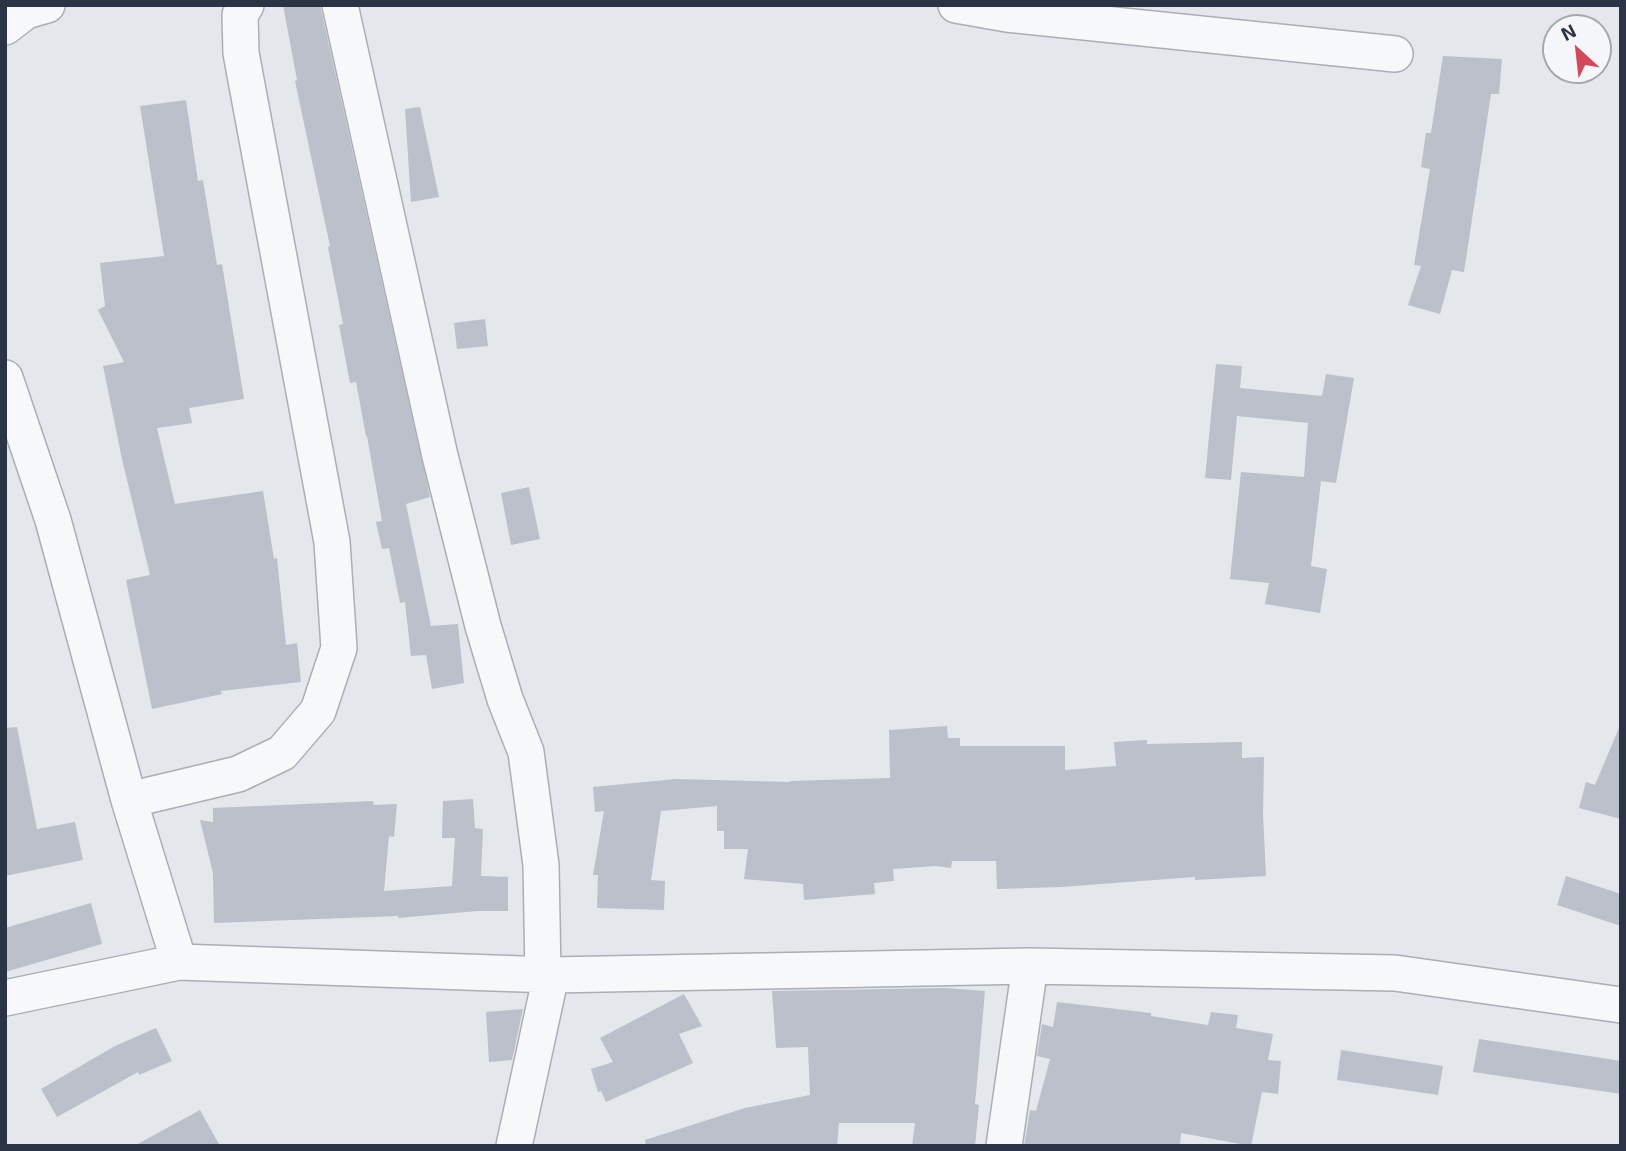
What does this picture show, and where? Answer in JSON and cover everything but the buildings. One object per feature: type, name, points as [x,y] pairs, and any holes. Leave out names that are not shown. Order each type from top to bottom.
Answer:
[{"type":"street","points":[[5,27],[26,10],[47,5]]},
{"type":"street","points":[[129,800],[238,774],[282,753],[318,711],[339,648],[332,542],[241,53],[240,15],[246,5]]},
{"type":"street","points":[[340,5],[440,456],[483,626],[505,699],[526,752],[541,865],[547,975],[514,1146]]},
{"type":"street","points":[[956,5],[1007,14],[1395,54]]},
{"type":"street","points":[[5,378],[52,520],[129,800],[179,962]]},
{"type":"street","points":[[5,998],[179,962],[547,975],[1030,966],[1395,974],[1621,1005]]},
{"type":"street","points":[[1004,1146],[1030,966]]}]
